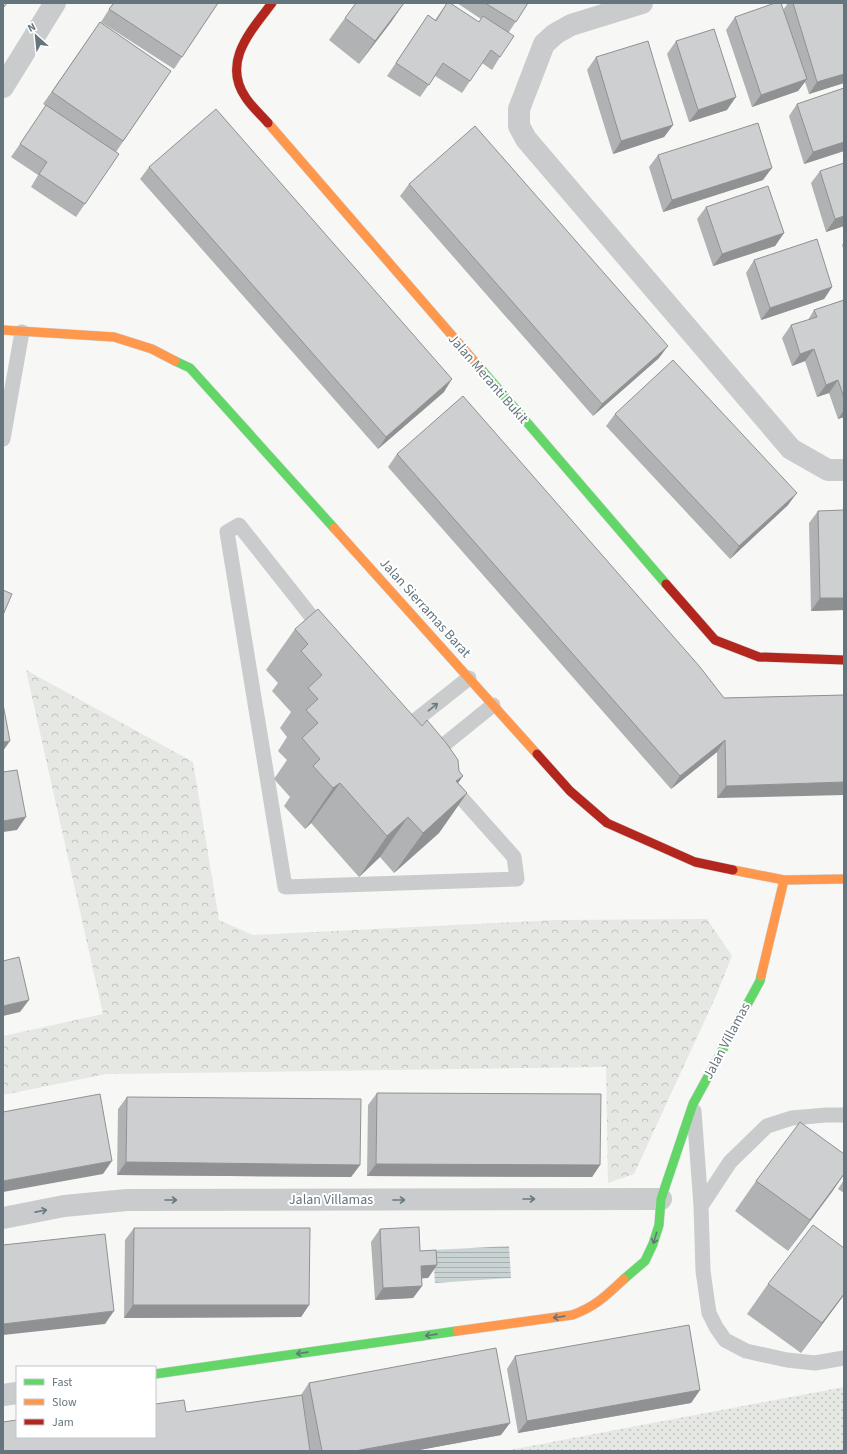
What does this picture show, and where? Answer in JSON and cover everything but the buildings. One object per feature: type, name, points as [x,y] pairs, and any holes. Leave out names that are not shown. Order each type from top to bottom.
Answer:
[{"type":"street","points":[[3,86],[55,3]]},
{"type":"street","name":"Jalan Meranti Bukit","points":[[272,3],[241,46],[236,64],[237,80],[246,98],[715,640],[759,657],[844,660]]},
{"type":"street","points":[[642,3],[571,24],[555,34],[544,44],[519,109],[519,126],[526,140],[791,449],[828,470],[844,470]]},
{"type":"street","name":"Jalan Sierramas Barat","points":[[3,330],[114,337],[152,349],[190,368],[570,791],[607,823],[695,862],[784,880],[844,879]]},
{"type":"street","name":"Jalan Villamas","points":[[156,1374],[572,1315],[586,1310],[598,1302],[645,1261],[653,1244],[659,1225],[661,1199],[693,1104],[760,981],[784,880]]},
{"type":"street","name":"Jalan Villamas","points":[[3,1218],[64,1206],[127,1200],[661,1199]]},
{"type":"street","points":[[3,1395],[16,1393]]},
{"type":"lane","points":[[3,439],[22,332]]},
{"type":"lane","points":[[239,525],[402,731],[514,857],[517,879],[285,887],[227,532],[239,525]]},
{"type":"lane","points":[[402,731],[469,678]]},
{"type":"lane","points":[[427,759],[493,705]]},
{"type":"lane","points":[[693,1104],[701,1206],[703,1271],[709,1313],[716,1327],[725,1340],[746,1352],[787,1360],[815,1363],[844,1358]]},
{"type":"lane","points":[[701,1206],[730,1162],[767,1126],[792,1118],[844,1115]]},
{"type":"green space","points":[[26,670],[193,762],[219,920],[253,935],[557,920],[707,919],[732,956],[716,996],[634,1174],[608,1183],[606,1067],[106,1074],[3,1095],[3,1036],[103,1014]]},
{"type":"green space","points":[[844,1387],[844,1451],[504,1451]]},
{"type":"shaded area","points":[[509,1246],[511,1278],[435,1283],[433,1250]]},
{"type":"traffic: fast","points":[[175,361],[190,368],[334,528]]},
{"type":"traffic: fast","points":[[481,369],[666,584]]},
{"type":"traffic: fast","points":[[624,1279],[645,1261],[653,1244],[659,1225],[661,1199],[693,1104],[760,981],[761,976]]},
{"type":"traffic: fast","points":[[156,1374],[457,1331]]},
{"type":"traffic: slow","points":[[268,123],[481,369]]},
{"type":"traffic: slow","points":[[3,330],[114,337],[152,349],[175,361]]},
{"type":"traffic: slow","points":[[334,528],[537,754]]},
{"type":"traffic: slow","points":[[733,870],[784,880],[844,879]]},
{"type":"traffic: slow","points":[[761,976],[784,880]]},
{"type":"traffic: slow","points":[[457,1331],[572,1315],[594,1304],[624,1279]]},
{"type":"traffic: jam","points":[[268,123],[246,98],[239,85],[237,72],[238,60],[248,36],[272,3]]},
{"type":"traffic: jam","points":[[666,584],[715,640],[759,657],[844,660]]},
{"type":"traffic: jam","points":[[537,754],[570,791],[607,823],[695,862],[733,870]]}]
